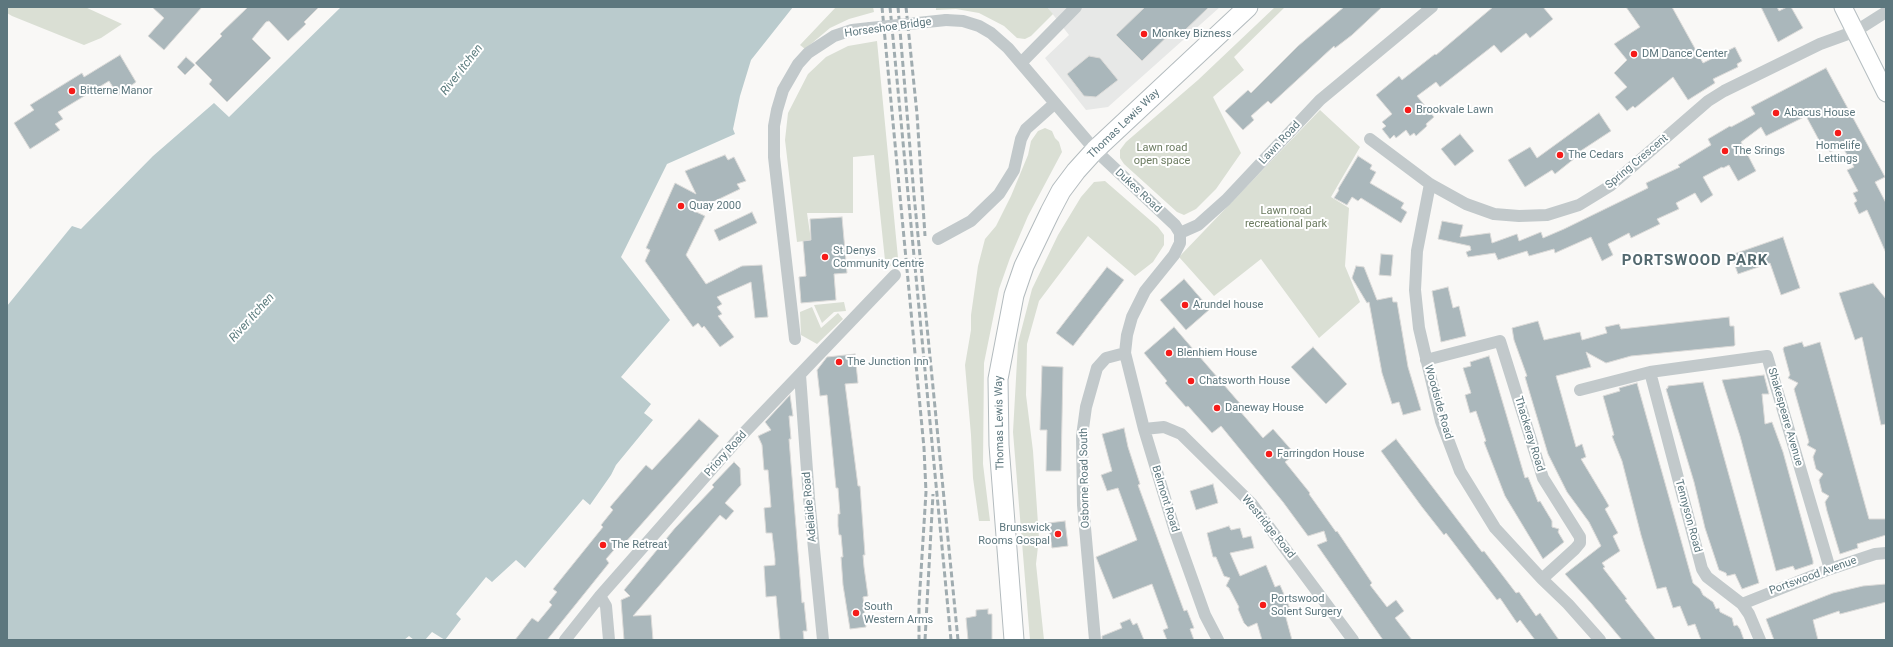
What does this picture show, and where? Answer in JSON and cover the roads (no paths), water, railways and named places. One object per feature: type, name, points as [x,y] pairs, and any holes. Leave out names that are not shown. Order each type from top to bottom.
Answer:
[{"type":"main road","name":"Thomas Lewis Way","points":[[1014,640],[998,445],[998,379],[1014,295],[1038,235],[1061,191],[1076,171],[1095,150],[1248,7]]},
{"type":"street","points":[[1021,63],[1076,7]]},
{"type":"street","name":"Lawn Road","points":[[1180,233],[1198,225],[1204,220],[1226,200],[1320,100],[1432,7]]},
{"type":"street","points":[[1843,7],[1886,93]]},
{"type":"street","name":"Spring Crescent","points":[[1370,138],[1430,184],[1466,204],[1494,214],[1519,216],[1547,215],[1579,205],[1610,186],[1708,101],[1724,91],[1820,44],[1856,31],[1886,12]]},
{"type":"street","name":"Horseshoe Bridge","points":[[794,339],[774,157],[774,126],[783,90],[798,64],[808,53],[834,36],[852,30],[946,20],[963,21],[979,26],[991,33],[1008,48],[1054,104],[1095,150]]},
{"type":"street","points":[[938,239],[971,220],[999,194],[1014,170],[1021,139],[1026,129],[1054,104]]},
{"type":"street","name":"Dukes Road","points":[[1095,150],[1175,225],[1180,233]]},
{"type":"street","name":"Woodside Road","points":[[1430,184],[1417,251],[1415,290],[1419,328],[1441,422],[1460,471],[1495,528],[1542,579],[1568,604],[1600,640]]},
{"type":"street","points":[[1125,353],[1127,335],[1132,317],[1145,292],[1174,255],[1180,243],[1180,233]]},
{"type":"street","name":"Priory Road","points":[[565,640],[600,596],[745,431],[895,275]]},
{"type":"street","name":"Thackeray Road","points":[[1426,360],[1500,341],[1543,478],[1580,537],[1580,543],[1575,549],[1542,579]]},
{"type":"street","name":"Belmont Road","points":[[1125,353],[1144,429],[1175,531],[1205,615],[1218,640]]},
{"type":"street","name":"Osborne Road South","points":[[1095,640],[1083,505],[1082,436],[1086,407],[1097,368],[1106,358],[1125,353]]},
{"type":"street","name":"Shakespeare Avenue","points":[[1580,390],[1650,372],[1767,356],[1830,569]]},
{"type":"street","name":"Tennyson Road","points":[[1650,372],[1702,569],[1707,577],[1742,604],[1760,640]]},
{"type":"street","name":"Adelaide Road","points":[[800,375],[809,498],[823,640]]},
{"type":"street","name":"Westridge Road","points":[[1144,429],[1164,427],[1181,434],[1252,504],[1353,640]]},
{"type":"street","name":"Portswood Avenue","points":[[1742,604],[1830,569],[1875,554],[1886,553]]},
{"type":"street","points":[[600,596],[606,606],[609,640]]},
{"type":"water","name":"River Itchen","points":[[341,7],[793,7],[751,60],[740,96],[733,129],[735,134],[667,164],[621,257],[670,320],[621,377],[651,404],[644,413],[653,420],[616,465],[611,475],[590,505],[583,499],[525,568],[516,560],[492,582],[486,577],[456,614],[461,619],[445,640],[432,632],[425,640],[414,640],[409,636],[404,640],[7,640],[7,306],[72,226],[81,229],[153,156],[214,103],[229,117]]},
{"type":"railway","points":[[882,7],[924,448],[926,492],[919,604],[919,640]]},
{"type":"railway","points":[[890,7],[951,640]]},
{"type":"railway","points":[[898,7],[914,195],[958,640]]},
{"type":"railway","points":[[906,7],[917,114],[925,236]]},
{"type":"railway","points":[[925,640],[933,494]]},
{"type":"place","name":"Monkey Bizness","points":[[1144,34]]},
{"type":"place","name":"DM Dance Center","points":[[1634,54]]},
{"type":"place","name":"Bitterne Manor","points":[[72,91]]},
{"type":"place","name":"Brookvale Lawn","points":[[1408,110]]},
{"type":"place","name":"Abacus House","points":[[1776,113]]},
{"type":"place","name":"Homelife Lettings","points":[[1838,133]]},
{"type":"place","name":"The Srings","points":[[1725,151]]},
{"type":"place","name":"The Cedars","points":[[1560,155]]},
{"type":"place","name":"Quay 2000","points":[[681,206]]},
{"type":"place","name":"St Denys Community Centre","points":[[825,257]]},
{"type":"place","name":"Arundel house","points":[[1185,305]]},
{"type":"place","name":"Blenhiem House","points":[[1169,353]]},
{"type":"place","name":"The Junction Inn","points":[[839,362]]},
{"type":"place","name":"Chatsworth House","points":[[1191,381]]},
{"type":"place","name":"Daneway House","points":[[1217,408]]},
{"type":"place","name":"Farringdon House","points":[[1269,454]]},
{"type":"place","name":"Brunswick Rooms Gospal","points":[[1058,534]]},
{"type":"place","name":"The Retreat","points":[[603,545]]},
{"type":"place","name":"Portswood Solent Surgery","points":[[1263,605]]},
{"type":"place","name":"South Western Arms","points":[[856,613]]},
{"type":"district","name":"PORTSWOOD PARK","points":[[1695,261]]},
{"type":"park label","name":"Lawn road open space","points":[[1162,154]]},
{"type":"park label","name":"Lawn road recreational park","points":[[1286,217]]}]
